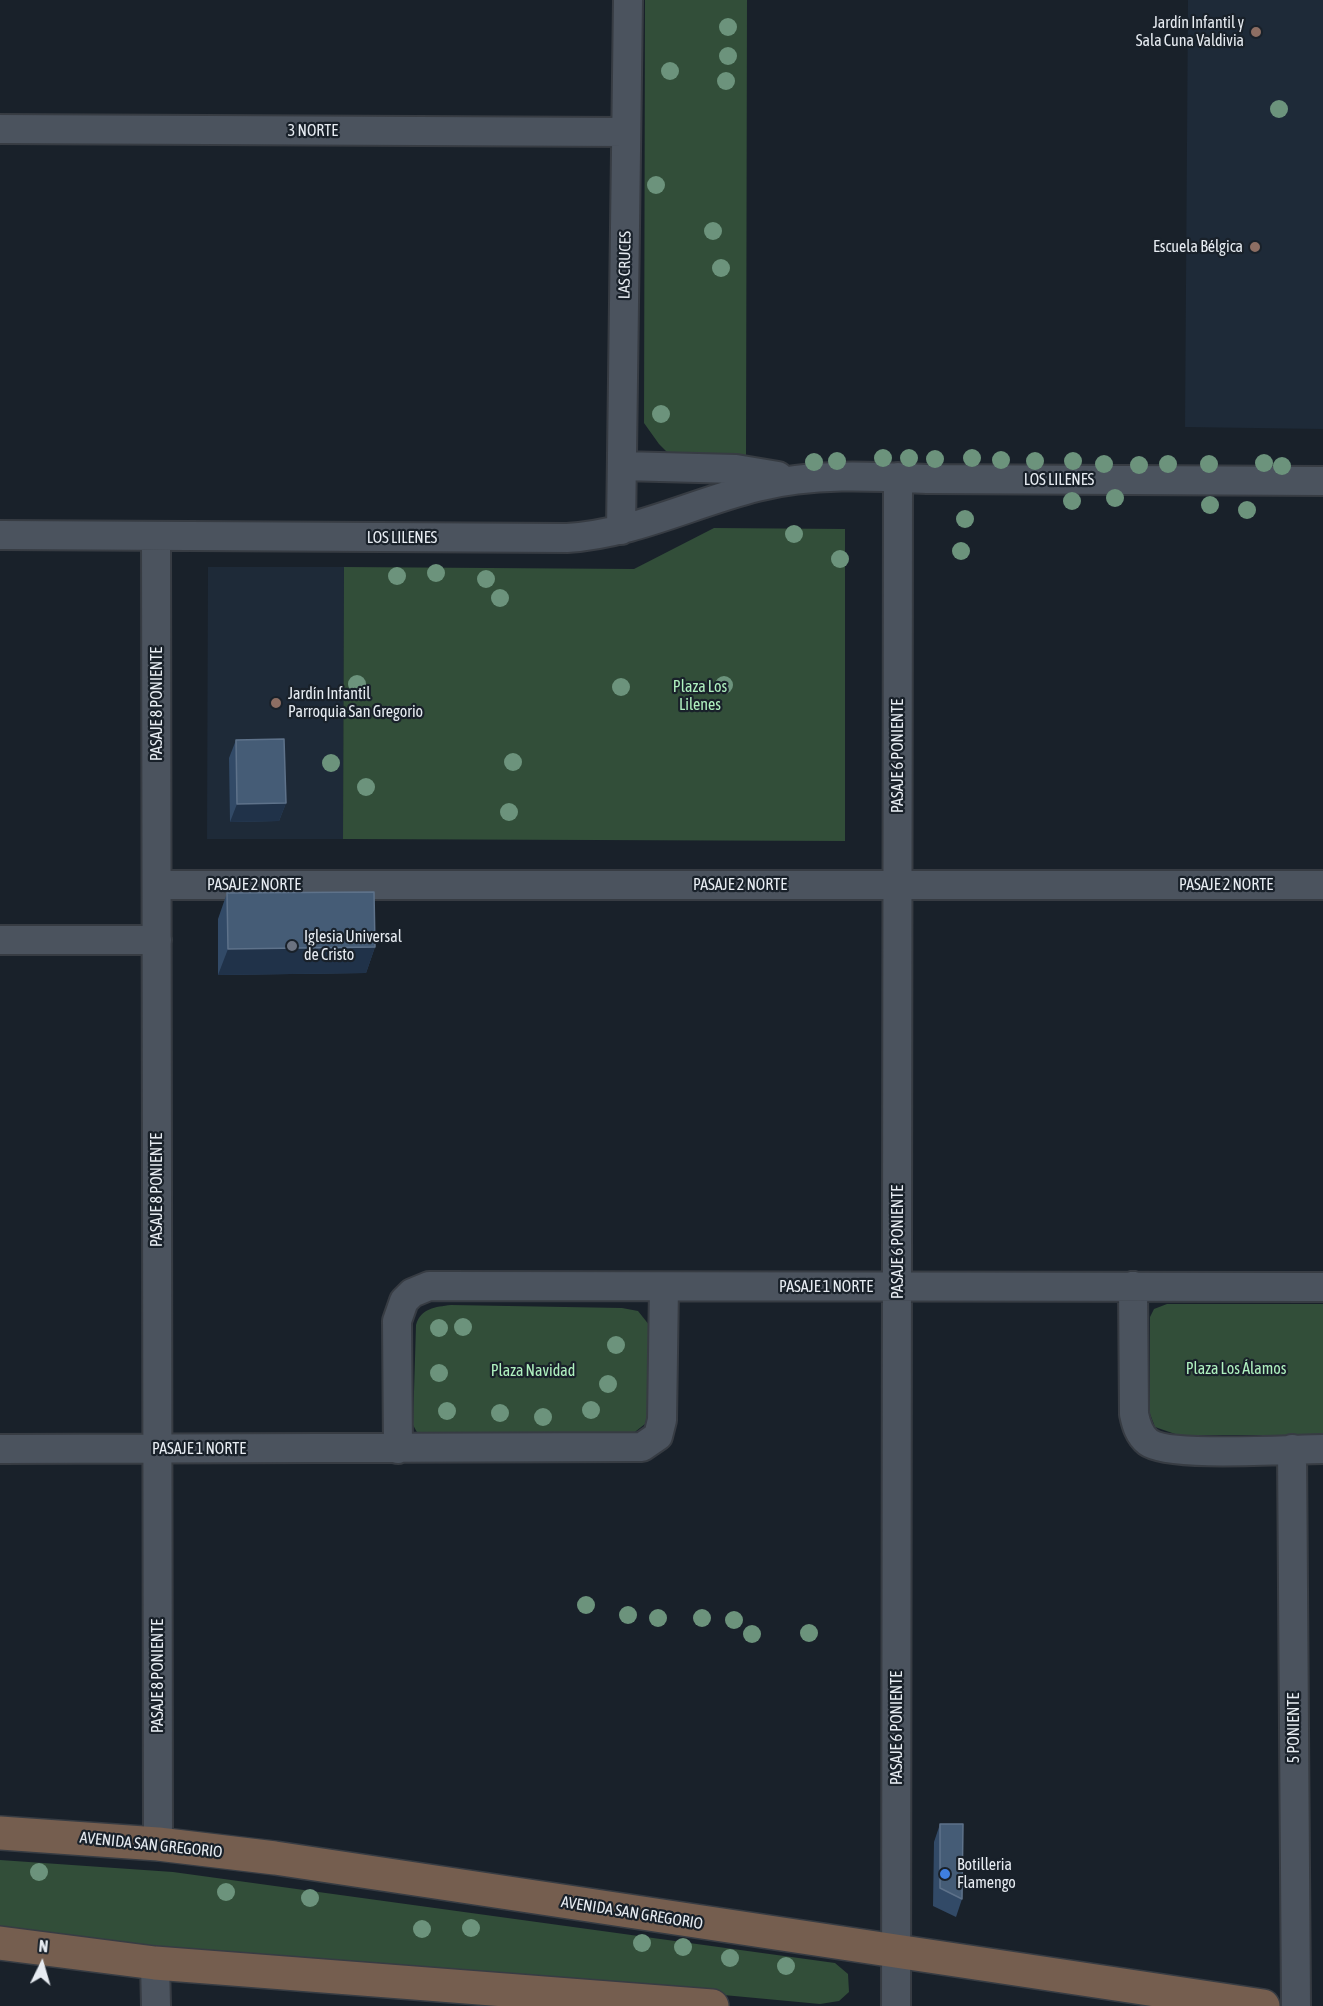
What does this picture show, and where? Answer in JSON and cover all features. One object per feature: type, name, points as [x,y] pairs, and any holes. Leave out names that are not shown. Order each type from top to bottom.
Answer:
[{"type":"main road","name":"AVENIDA SAN GREGORIO","points":[[0,1833],[158,1844],[275,1858],[1263,2006]]},
{"type":"main road","points":[[0,1943],[155,1963],[563,2000],[712,2006]]},
{"type":"street","name":"LAS CRUCES","points":[[621,530],[628,0]]},
{"type":"street","name":"3 NORTE","points":[[0,129],[626,132]]},
{"type":"street","name":"LOS LILENES","points":[[622,466],[736,470],[795,480]]},
{"type":"street","name":"LOS LILENES","points":[[0,535],[567,538],[621,530],[736,492],[795,480],[870,476],[1323,481]]},
{"type":"street","name":"PASAJE 6 PONIENTE","points":[[896,2006],[898,477]]},
{"type":"street","name":"PASAJE 8 PONIENTE","points":[[156,536],[158,1844]]},
{"type":"street","name":"PASAJE 2 NORTE","points":[[157,885],[1323,885]]},
{"type":"street","points":[[0,940],[157,940]]},
{"type":"street","name":"PASAJE 1 NORTE","points":[[398,1449],[397,1321],[400,1308],[412,1293],[429,1286],[1323,1287]]},
{"type":"street","points":[[1133,1286],[1134,1414],[1136,1424],[1148,1442],[1157,1447],[1183,1450],[1323,1449]]},
{"type":"street","name":"PASAJE 1 NORTE","points":[[0,1449],[631,1449],[649,1444],[657,1436],[663,1409],[664,1287]]},
{"type":"street","name":"5 PONIENTE","points":[[1292,1449],[1296,2006]]},
{"type":"street","points":[[155,1963],[156,2006]]},
{"type":"shaded area","name":"Escuela Bélgica","points":[[1188,0],[1323,0],[1323,429],[1185,427]]},
{"type":"shaded area","name":"Jardín Infantil Parroquia San Gregorio","points":[[208,567],[344,567],[343,839],[207,839]]},
{"type":"green space","points":[[645,0],[747,0],[746,456],[670,455],[644,423]]},
{"type":"green space","name":"Plaza Los Lilenes","points":[[714,528],[845,529],[845,841],[343,839],[344,567],[634,569]]},
{"type":"green space","name":"Plaza Los Álamos","points":[[1167,1304],[1323,1304],[1323,1435],[1178,1435],[1155,1427],[1150,1414],[1150,1317],[1154,1309]]},
{"type":"green space","name":"Plaza Navidad","points":[[451,1305],[622,1308],[638,1311],[650,1326],[652,1403],[645,1424],[631,1435],[418,1434],[413,1425],[416,1325],[425,1312]]},
{"type":"green space","points":[[0,1860],[173,1872],[835,1963],[848,1974],[849,1992],[839,2001],[820,2004],[380,1963],[144,1945],[0,1928]]},
{"type":"building","points":[[284,739],[286,803],[237,804],[236,740]]},
{"type":"building","points":[[374,892],[375,947],[228,949],[227,893]]},
{"type":"building","points":[[940,1824],[963,1824],[962,1899],[940,1888]]},
{"type":"place","name":"Jardín Infantil y Sala Cuna Valdivia","points":[[1256,32]]},
{"type":"place","name":"Escuela Bélgica","points":[[1255,247]]},
{"type":"place","name":"Jardín Infantil Parroquia San Gregorio","points":[[276,703]]},
{"type":"place","name":"Iglesia Universal de Cristo","points":[[292,946]]},
{"type":"place","name":"Botilleria Flamengo","points":[[945,1874]]}]
